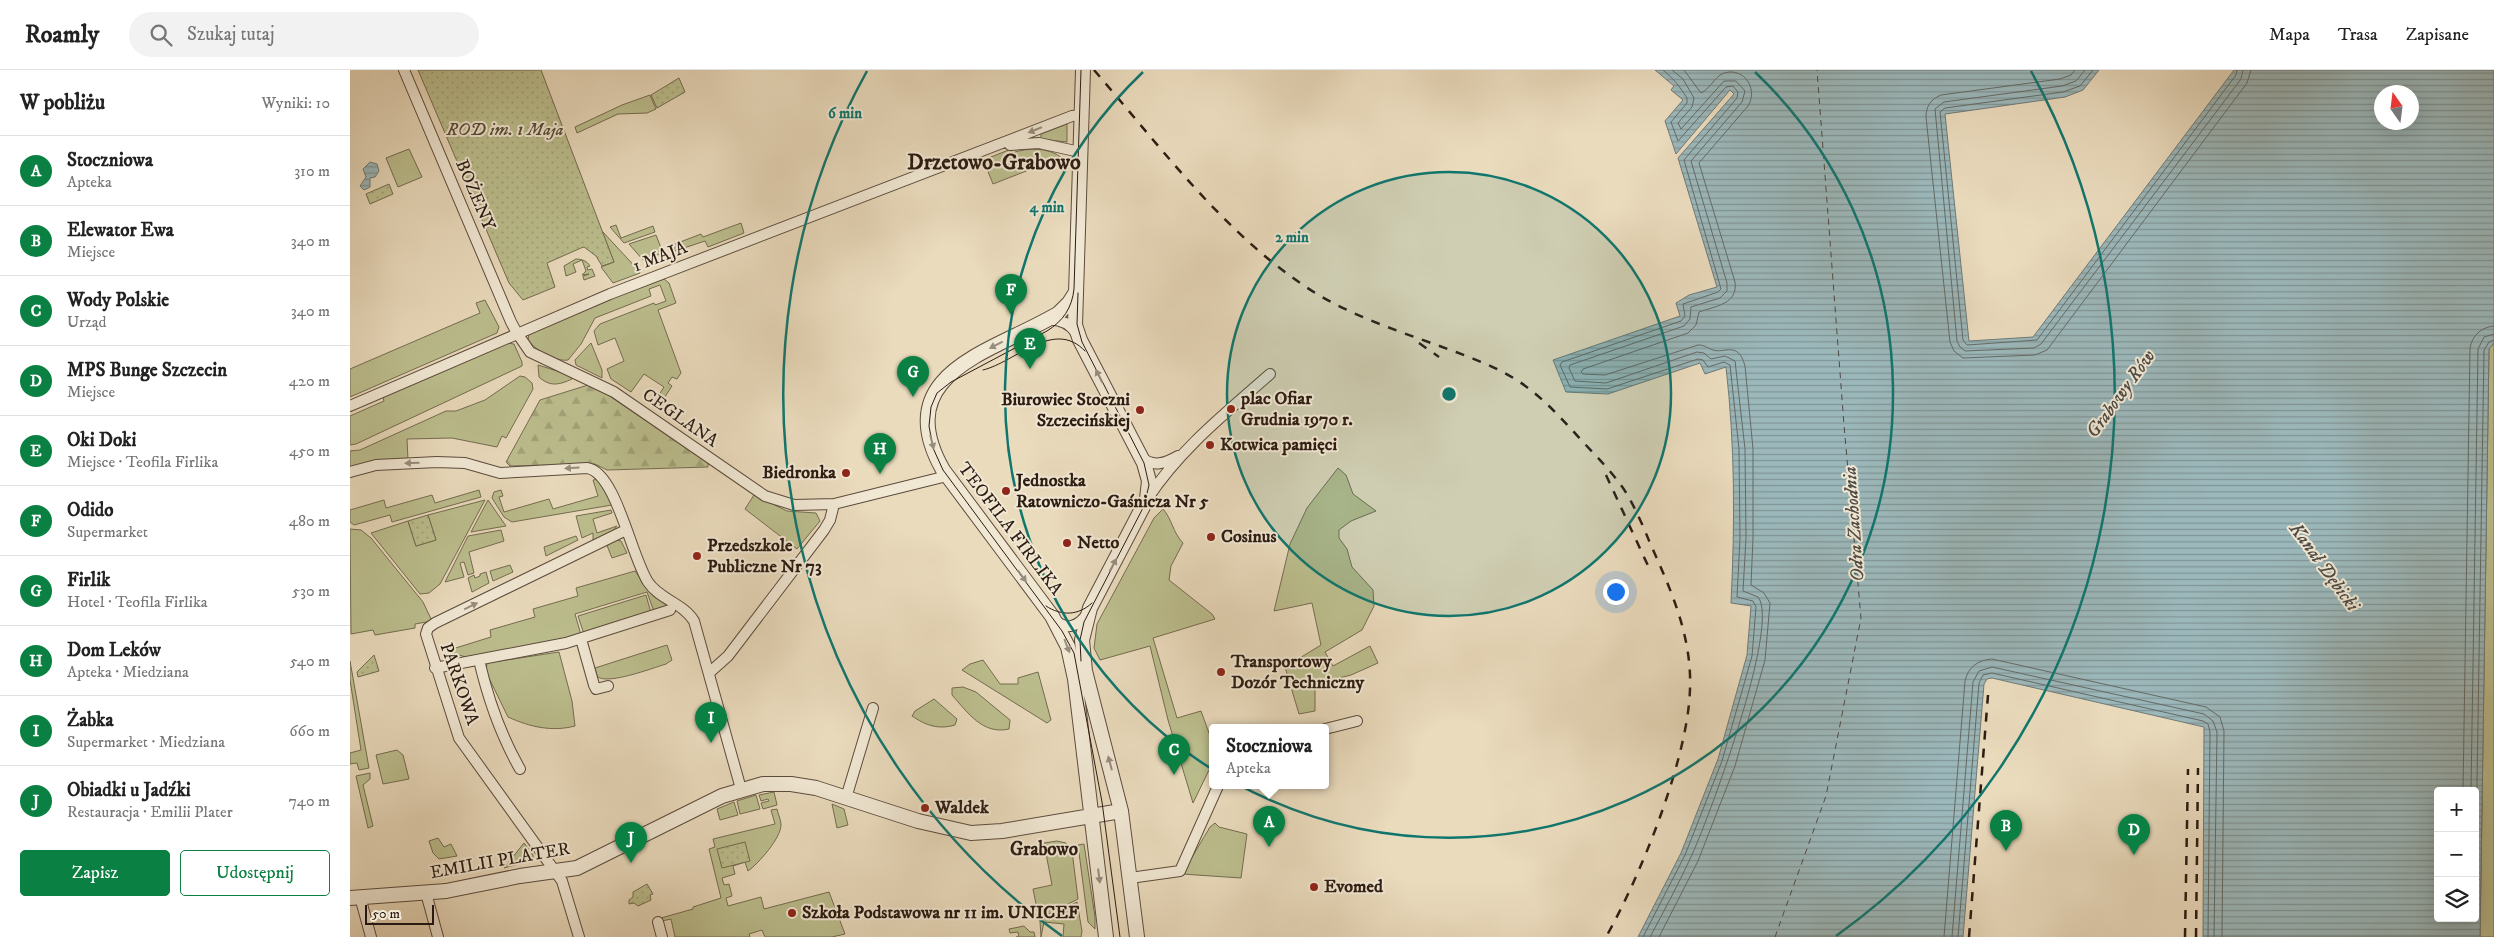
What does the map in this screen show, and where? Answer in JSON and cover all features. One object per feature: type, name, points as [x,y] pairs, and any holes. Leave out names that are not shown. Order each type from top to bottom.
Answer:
[{"type":"street","name":"BOŻENY","points":[[404,70],[517,334]]},
{"type":"street","points":[[1080,340],[1075,320],[1083,70]]},
{"type":"street","name":"1 MAJA","points":[[350,406],[610,294],[1072,116],[1081,115]]},
{"type":"street","name":"1 MAJA","points":[[987,150],[1032,143],[1080,152]]},
{"type":"street","name":"TEOFILA FIRLIKA","points":[[1076,291],[1064,309],[1043,322],[958,366],[937,388],[930,411],[930,433],[936,457],[947,476],[1052,616],[1073,662],[1106,937]]},
{"type":"street","points":[[1043,322],[1058,320],[1067,323],[1073,328],[1080,340],[1139,454],[1149,480],[1146,500]]},
{"type":"street","name":"CEGLANA","points":[[517,334],[530,352],[610,389],[765,496],[794,505],[834,504],[947,476]]},
{"type":"street","points":[[1052,616],[1061,625],[1071,627],[1081,622],[1146,500],[1199,438],[1270,374]]},
{"type":"street","points":[[1139,454],[1144,461],[1156,464],[1165,463],[1184,454]]},
{"type":"street","points":[[350,472],[376,465],[437,462],[465,463],[500,473],[587,468],[600,473],[611,489],[638,563],[650,585],[692,618],[741,789]]},
{"type":"street","points":[[709,673],[728,656],[824,530],[830,520],[834,504]]},
{"type":"street","name":"PARKOWA","points":[[578,937],[565,889],[556,871],[463,744],[455,727],[426,637],[428,628],[626,530]]},
{"type":"street","points":[[1090,608],[1082,636],[1084,660],[1121,811],[1137,937]]},
{"type":"street","points":[[435,668],[582,639],[670,610]]},
{"type":"street","points":[[582,639],[594,686],[600,689],[608,686]]},
{"type":"street","points":[[479,660],[489,702],[520,769]]},
{"type":"street","points":[[846,798],[873,708]]},
{"type":"street","points":[[1329,728],[1357,721]]},
{"type":"street","name":"EMILII PLATER","points":[[355,897],[426,893],[556,871],[586,864],[683,814],[741,789],[763,784],[791,784],[816,788],[924,823],[971,832],[1002,832],[1092,816]]},
{"type":"street","points":[[1130,878],[1180,871],[1217,789]]},
{"type":"street","points":[[1092,816],[1121,811]]},
{"type":"street","points":[[426,893],[438,937]]},
{"type":"street","points":[[355,897],[371,937]]},
{"type":"street","name":"TEOFILA FIRLIKA","points":[[1098,937],[1103,913]]},
{"type":"street","points":[[658,922],[662,937]]},
{"type":"green space","name":"ROD im. 1 Maja","points":[[418,70],[541,70],[614,262],[602,266],[596,256],[584,247],[581,248],[547,263],[555,287],[523,300],[509,283]]},
{"type":"green space","points":[[679,78],[685,92],[657,108],[651,95]]},
{"type":"green space","points":[[650,95],[656,109],[647,113],[618,114],[577,133],[575,127],[622,105]]},
{"type":"green space","points":[[1067,124],[1067,142],[1041,139],[1041,134]]},
{"type":"green space","points":[[409,149],[422,177],[398,187],[386,158]]},
{"type":"green space","points":[[1011,149],[1012,153],[1033,149],[1047,151],[1060,156],[1065,161],[1064,163],[1057,159],[993,184],[985,164],[986,159]]},
{"type":"green space","points":[[389,184],[393,194],[370,204],[366,194]]},
{"type":"green space","points":[[741,223],[744,233],[708,247],[705,241],[675,251],[673,245],[675,244],[701,234],[703,237]]},
{"type":"green space","points":[[616,225],[621,238],[653,226],[655,232],[624,243],[610,227]]},
{"type":"green space","points":[[602,231],[640,273],[613,283],[601,267],[614,262]]},
{"type":"green space","points":[[656,235],[663,253],[643,260],[629,244]]},
{"type":"green space","points":[[576,259],[582,260],[573,264],[576,272],[566,276],[564,266]]},
{"type":"green space","points":[[582,260],[590,266],[587,267],[588,270],[592,269],[595,276],[584,280],[583,276],[589,274],[582,275],[586,271]]},
{"type":"green space","points":[[664,279],[669,283],[676,303],[658,310],[681,373],[677,379],[672,377],[668,383],[672,386],[657,409],[652,406],[664,387],[644,374],[631,392],[611,379],[607,369],[624,361],[615,338],[598,345],[594,331],[600,324],[654,303],[655,305],[666,301],[660,285],[649,289],[651,296],[595,318],[581,344],[568,360],[558,359],[546,354],[528,340],[529,334],[599,303]]},
{"type":"green space","points":[[485,300],[499,327],[497,333],[350,397],[350,369],[480,313],[476,303]]},
{"type":"green space","points":[[507,343],[514,344],[522,366],[356,444],[350,445],[350,416],[384,401],[383,397]]},
{"type":"green space","points":[[591,343],[602,370],[602,378],[576,365],[575,360]]},
{"type":"green space","points":[[2494,343],[2494,937],[2480,937],[2489,349]]},
{"type":"green space","points":[[538,365],[570,375],[572,379],[559,384],[551,384],[539,377]]},
{"type":"green space","points":[[520,376],[525,377],[532,383],[533,389],[506,438],[502,436],[497,447],[452,438],[407,439],[408,460],[350,469],[350,451],[360,450],[446,411],[456,411],[485,400]]},
{"type":"green space","points":[[588,385],[608,395],[708,463],[708,467],[607,470],[595,464],[510,466],[506,462],[540,400]]},
{"type":"green space","points":[[1338,468],[1346,475],[1353,494],[1376,511],[1351,521],[1339,530],[1339,538],[1347,549],[1352,567],[1373,590],[1374,606],[1362,630],[1325,652],[1333,666],[1370,646],[1378,663],[1351,675],[1315,684],[1315,711],[1299,714],[1285,667],[1321,645],[1312,603],[1274,611],[1290,544],[1307,508]]},
{"type":"green space","points":[[599,479],[612,505],[512,522],[504,517],[492,498],[494,492],[501,490],[503,496],[499,497],[504,512],[549,499],[553,509],[598,496],[593,480]]},
{"type":"green space","points":[[479,490],[481,497],[392,522],[390,515],[354,525],[350,522],[350,510],[384,500],[386,508],[432,495],[435,503]]},
{"type":"green space","points":[[754,495],[787,511],[816,513],[820,521],[797,549],[745,509]]},
{"type":"green space","points":[[485,500],[440,584],[429,593],[420,594],[371,533],[408,521],[416,546],[436,540],[428,515]]},
{"type":"green space","points":[[488,500],[506,526],[471,532]]},
{"type":"green space","points":[[1163,509],[1183,543],[1171,566],[1169,580],[1212,614],[1215,619],[1153,638],[1177,718],[1201,711],[1209,733],[1209,770],[1193,803],[1168,720],[1150,646],[1100,660],[1094,648],[1097,624],[1154,518]]},
{"type":"green space","points":[[611,510],[612,513],[593,519],[597,533],[617,526],[612,532],[593,542],[593,533],[582,538],[576,516]]},
{"type":"green space","points":[[428,515],[436,540],[416,546],[408,521]]},
{"type":"green space","points":[[350,529],[361,530],[371,538],[423,602],[432,621],[415,624],[415,628],[375,635],[373,630],[351,634]]},
{"type":"green space","points":[[501,530],[504,541],[469,552],[474,573],[468,575],[464,562],[460,563],[464,577],[445,582],[468,536]]},
{"type":"green space","points":[[576,536],[578,540],[546,556],[544,547]]},
{"type":"green space","points":[[615,540],[621,541],[627,553],[612,558],[606,543]]},
{"type":"green space","points":[[510,565],[513,572],[493,581],[490,571]]},
{"type":"green space","points":[[635,571],[653,596],[669,607],[654,612],[647,592],[575,614],[581,635],[469,658],[446,651],[491,637],[490,630],[535,617],[533,609],[578,596],[576,588]]},
{"type":"green space","points":[[486,572],[489,583],[472,592],[468,578],[474,575],[475,578]]},
{"type":"green space","points":[[646,595],[651,613],[584,634],[578,616]]},
{"type":"green space","points":[[667,645],[672,660],[666,664],[619,678],[602,679],[597,676],[595,668]]},
{"type":"green space","points":[[559,652],[572,701],[575,726],[558,729],[541,728],[508,717],[486,672],[487,663]]},
{"type":"green space","points":[[374,655],[379,671],[358,677],[357,672]]},
{"type":"green space","points":[[983,660],[1000,684],[1018,684],[1018,678],[1038,672],[1051,720],[1047,723],[962,670],[970,664]]},
{"type":"green space","points":[[350,661],[369,768],[359,770],[357,763],[350,764],[350,753],[361,750],[350,680]]},
{"type":"green space","points":[[963,687],[976,692],[1010,720],[1009,729],[991,729],[970,715],[952,695],[952,688]]},
{"type":"green space","points":[[934,699],[957,719],[955,725],[932,726],[912,716],[915,711]]},
{"type":"green space","points":[[397,750],[403,755],[409,779],[383,784],[376,755]]},
{"type":"green space","points":[[370,773],[370,779],[363,785],[373,826],[368,828],[356,776]]},
{"type":"green space","points":[[774,792],[777,805],[763,809],[761,803],[769,801],[768,799],[761,801],[759,795]]},
{"type":"green space","points":[[756,795],[760,809],[740,814],[737,801]]},
{"type":"green space","points":[[734,802],[738,815],[720,820],[717,809]]},
{"type":"green space","points":[[832,804],[844,809],[848,825],[837,828]]},
{"type":"green space","points":[[777,809],[781,823],[780,830],[768,850],[748,871],[745,862],[733,866],[735,874],[722,878],[724,885],[729,884],[732,896],[726,898],[728,906],[761,897],[764,909],[829,892],[845,934],[832,937],[765,937],[762,930],[749,934],[750,937],[675,937],[671,919],[662,921],[661,918],[693,909],[693,907],[721,898],[709,849],[715,847],[713,839],[775,824],[771,810]]},
{"type":"green space","points":[[1215,823],[1219,827],[1247,834],[1241,878],[1182,874],[1210,827]]},
{"type":"green space","points":[[438,838],[444,847],[451,844],[457,856],[439,859],[433,853],[429,841]]},
{"type":"green space","points":[[1057,841],[1066,843],[1072,851],[1078,899],[1039,919],[1033,889],[1052,885],[1044,843]]},
{"type":"green space","points":[[745,842],[750,861],[722,868],[717,849]]},
{"type":"green space","points":[[524,843],[533,855],[533,860],[504,868]]},
{"type":"green space","points":[[1084,844],[1095,917],[1095,929],[1088,922],[1078,845]]},
{"type":"green space","points":[[647,884],[653,894],[650,895],[651,900],[638,906],[634,903],[629,904],[629,900],[633,897],[633,892]]},
{"type":"green space","points":[[1077,902],[1082,931],[1081,937],[1063,937],[1064,924],[1044,922],[1041,937],[1040,921]]},
{"type":"green space","points":[[1024,926],[1030,932],[1034,932],[1035,937],[1019,937],[1018,932],[1010,933],[1009,929]]},
{"type":"water","points":[[1655,70],[2099,70],[2083,90],[2065,97],[1945,114],[1969,341],[2033,337],[2234,70],[2494,70],[2494,343],[2489,349],[2480,937],[2203,937],[2204,727],[1992,678],[1987,679],[1984,684],[1963,937],[1638,937],[1681,853],[1718,759],[1747,655],[1751,606],[1731,603],[1733,485],[1726,367],[1705,374],[1700,363],[1608,394],[1566,392],[1553,360],[1680,316],[1676,303],[1689,295],[1717,287],[1678,158],[1734,94],[1730,90],[1676,154],[1665,121],[1683,100],[1671,90],[1674,86]]},
{"type":"water","points":[[370,162],[377,164],[379,171],[375,177],[370,178],[370,187],[364,190],[360,186],[366,177],[363,169]]},
{"type":"ferry route","points":[[1775,937],[1826,796],[1861,618],[1817,70]]},
{"type":"tram line","points":[[1081,70],[1074,289],[1069,308],[1058,323],[1047,331],[951,382],[937,393],[931,407],[929,426],[933,448],[943,470],[1062,631],[1074,653],[1102,802],[1120,937]]},
{"type":"tram line","points":[[1078,293],[1077,324],[1082,342],[1144,463],[1149,485],[1144,506],[1084,622],[1080,640],[1081,661]]},
{"type":"tram line","points":[[983,370],[996,366],[1048,340],[1061,339],[1073,342],[1085,351]]},
{"type":"tram line","points":[[1046,606],[1058,612],[1069,613],[1081,610],[1092,603]]},
{"type":"railway","points":[[1094,70],[1193,186],[1246,240],[1275,264],[1306,287],[1341,307],[1379,324],[1478,361],[1501,371],[1525,385],[1559,416],[1610,472],[1629,497],[1642,523],[1679,614],[1688,650],[1690,689],[1681,749],[1672,782],[1634,882],[1606,937]]},
{"type":"railway","points":[[1419,343],[1439,357]]},
{"type":"railway","points":[[1606,475],[1650,570]]},
{"type":"railway","points":[[1969,937],[1988,695]]},
{"type":"railway","points":[[2196,937],[2198,768]]},
{"type":"railway","points":[[2185,937],[2188,769]]},
{"type":"place","name":"Odido","points":[[1011,315]]},
{"type":"place","name":"Oki Doki","points":[[1030,369]]},
{"type":"place","name":"Firlik","points":[[913,397]]},
{"type":"place","name":"plac Ofiar Grudnia 1970 r.","points":[[1231,409]]},
{"type":"place","name":"Biurowiec Stoczni Szczecińskiej","points":[[1140,410]]},
{"type":"place","name":"Kotwica pamięci","points":[[1210,445]]},
{"type":"place","name":"Biedronka","points":[[846,473]]},
{"type":"place","name":"Dom Leków","points":[[880,474]]},
{"type":"place","name":"Jednostka Ratowniczo-Gaśnicza Nr 5","points":[[1006,491]]},
{"type":"place","name":"Cosinus","points":[[1211,537]]},
{"type":"place","name":"Netto","points":[[1067,543]]},
{"type":"place","name":"Przedszkole Publiczne Nr 73","points":[[697,556]]},
{"type":"place","name":"Transportowy Dozór Techniczny","points":[[1221,672]]},
{"type":"place","name":"Żabka","points":[[711,743]]},
{"type":"place","name":"Wody Polskie","points":[[1174,775]]},
{"type":"place","name":"Waldek","points":[[925,808]]},
{"type":"place","name":"Stoczniowa","points":[[1269,847]]},
{"type":"place","name":"Elewator Ewa","points":[[2006,851]]},
{"type":"place","name":"MPS Bunge Szczecin","points":[[2134,855]]},
{"type":"place","name":"Obiadki u Jadźki","points":[[631,863]]},
{"type":"place","name":"Evomed","points":[[1314,887]]},
{"type":"place","name":"Szkoła Podstawowa nr 11 im. UNICEF","points":[[792,913]]},
{"type":"district","name":"Drzetowo-Grabowo","points":[[994,162]]},
{"type":"district","name":"Grabowo","points":[[1044,849]]},
{"type":"water label","name":"Grabowy Rów","points":[[2121,394]]},
{"type":"water label","name":"Odra Zachodnia","points":[[1854,524]]},
{"type":"water label","name":"Kanał Dębicki","points":[[2324,567]]}]
